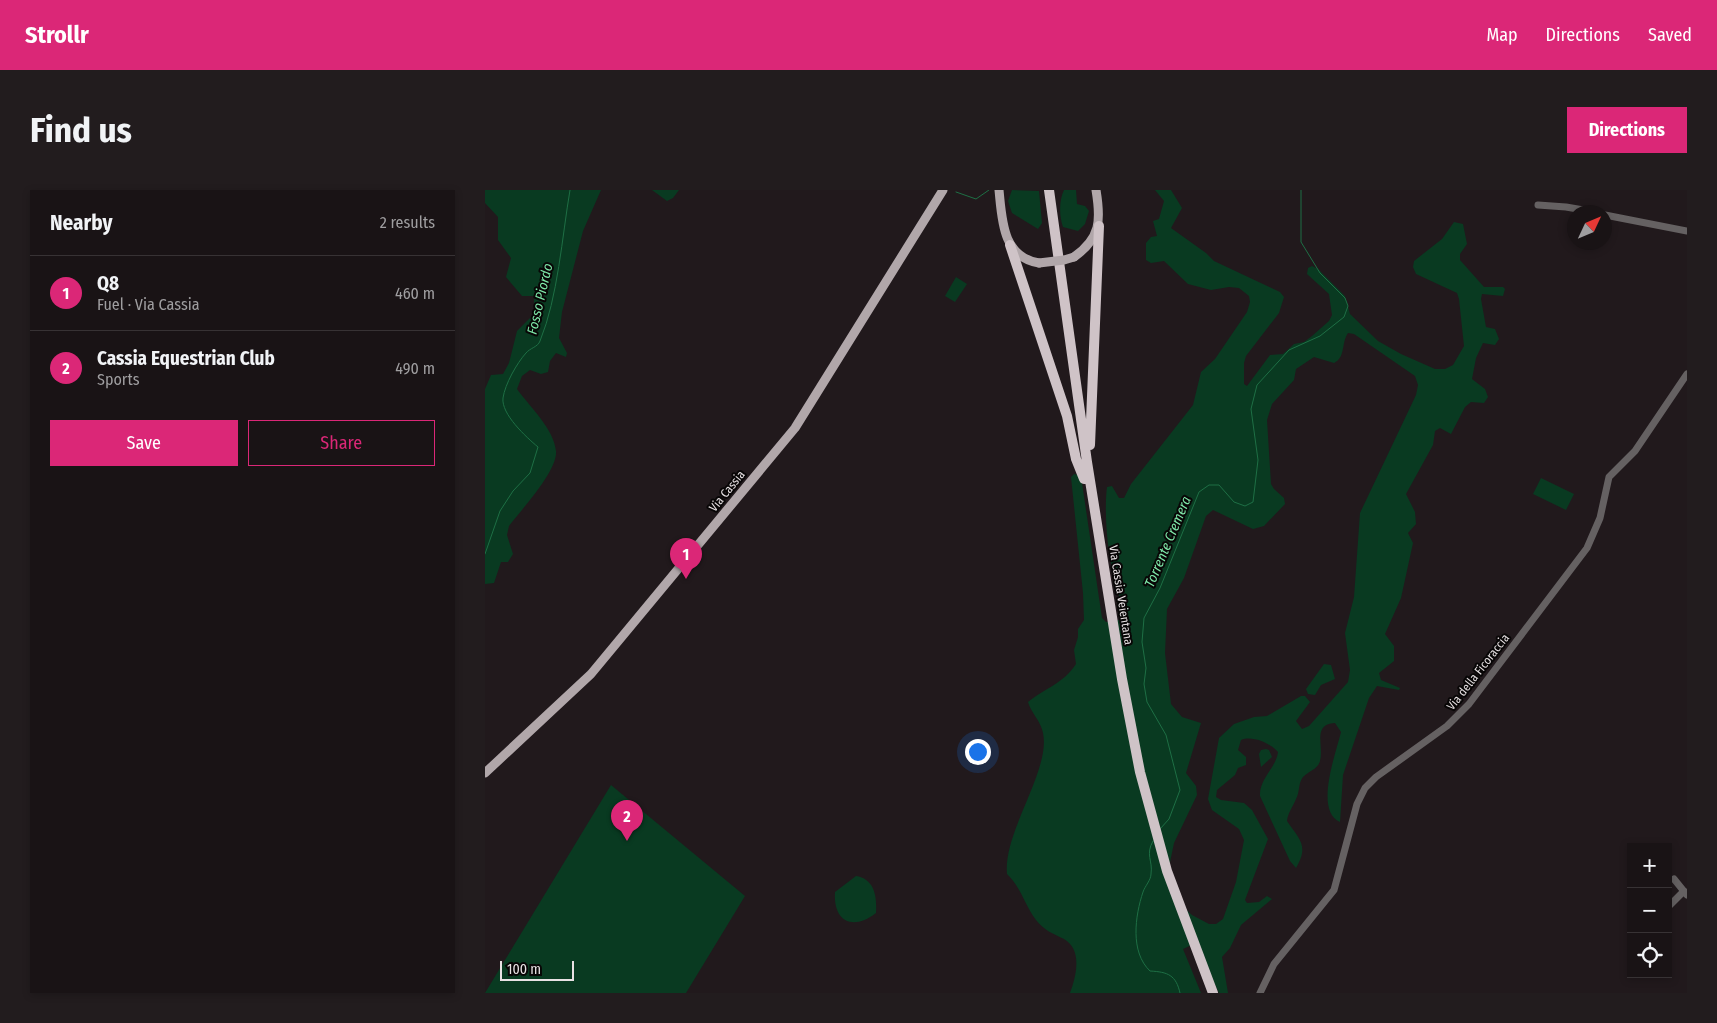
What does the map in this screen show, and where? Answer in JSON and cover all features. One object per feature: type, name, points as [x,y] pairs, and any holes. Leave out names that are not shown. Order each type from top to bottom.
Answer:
[{"type":"highway","name":"Via Cassia Veientana","points":[[1043,190],[1084,479],[1109,617]]},
{"type":"highway","name":"Via Cassia Veientana","points":[[1049,190],[1094,504],[1121,714],[1148,830],[1206,993]]},
{"type":"highway","points":[[1094,504],[1090,443],[1099,226]]},
{"type":"highway","points":[[1010,245],[1067,416],[1077,460],[1084,479]]},
{"type":"highway","name":"Via Cassia Veientana","points":[[1190,945],[1213,993]]},
{"type":"main road","name":"Via Cassia","points":[[485,773],[591,674],[795,428],[943,190]]},
{"type":"main road","points":[[999,190],[1003,226],[1010,245],[1022,256],[1039,263],[1064,260],[1074,256],[1089,244],[1099,226],[1096,190]]},
{"type":"street","points":[[1538,205],[1567,207]]},
{"type":"street","points":[[1612,216],[1687,231]]},
{"type":"street","name":"Via della Ficoraccia","points":[[1260,993],[1274,964],[1333,890],[1357,804],[1365,788],[1376,777],[1447,726],[1469,704],[1587,548],[1600,518],[1609,477],[1637,448],[1687,374]]},
{"type":"street","points":[[1672,904],[1686,893],[1674,879]]},
{"type":"green space","points":[[485,190],[601,190],[583,231],[562,312],[559,338],[567,353],[566,357],[556,353],[550,361],[548,372],[541,374],[530,370],[522,376],[517,389],[541,418],[551,435],[556,451],[555,459],[551,469],[530,501],[509,526],[507,535],[513,554],[508,562],[501,562],[494,583],[485,584],[485,389],[491,375],[503,374],[509,363],[517,331],[534,314],[534,296],[522,296],[506,277],[511,258],[498,240],[498,217],[485,203]]},
{"type":"green space","points":[[652,190],[679,190],[673,198],[667,201]]},
{"type":"green space","points":[[1012,190],[1039,191],[1042,223],[1038,229],[1012,213],[1008,201]]},
{"type":"green space","points":[[1064,190],[1076,190],[1077,204],[1085,206],[1089,211],[1085,224],[1078,231],[1063,227],[1060,208]]},
{"type":"green space","points":[[1155,190],[1171,190],[1182,208],[1171,228],[1214,261],[1280,292],[1284,297],[1279,313],[1246,356],[1244,384],[1247,386],[1270,355],[1283,354],[1294,344],[1304,342],[1329,321],[1332,315],[1329,294],[1307,274],[1308,268],[1312,266],[1318,269],[1345,296],[1350,314],[1378,341],[1401,354],[1435,369],[1445,369],[1453,365],[1464,346],[1459,299],[1457,293],[1416,274],[1413,267],[1414,261],[1442,239],[1454,222],[1463,224],[1467,244],[1460,254],[1460,260],[1484,287],[1503,287],[1505,289],[1503,296],[1482,294],[1481,299],[1486,327],[1495,329],[1499,339],[1495,345],[1483,343],[1476,358],[1472,379],[1485,389],[1488,397],[1484,403],[1471,402],[1465,407],[1451,434],[1440,428],[1435,431],[1433,445],[1406,494],[1415,512],[1416,524],[1408,533],[1413,543],[1401,598],[1385,634],[1394,646],[1394,661],[1379,673],[1381,680],[1400,688],[1399,690],[1377,686],[1369,698],[1343,775],[1340,822],[1332,816],[1328,806],[1329,781],[1341,732],[1335,723],[1328,724],[1321,732],[1319,764],[1301,779],[1297,796],[1289,812],[1287,821],[1299,838],[1302,848],[1302,854],[1296,868],[1290,861],[1260,796],[1262,784],[1277,758],[1278,752],[1255,739],[1241,740],[1238,750],[1246,757],[1246,765],[1238,768],[1235,775],[1217,790],[1216,797],[1221,800],[1244,803],[1252,810],[1268,839],[1245,900],[1247,903],[1259,902],[1267,896],[1272,899],[1241,925],[1230,948],[1222,957],[1228,993],[1219,993],[1196,943],[1183,949],[1201,993],[1070,993],[1076,972],[1074,950],[1064,939],[1039,924],[1016,885],[1007,874],[1012,839],[1034,783],[1044,748],[1042,729],[1028,702],[1060,681],[1076,664],[1074,650],[1078,629],[1084,620],[1071,477],[1074,474],[1078,475],[1082,483],[1102,618],[1106,622],[1120,620],[1120,601],[1108,541],[1106,518],[1107,487],[1112,486],[1119,498],[1124,498],[1131,484],[1193,405],[1201,372],[1215,359],[1247,312],[1250,302],[1249,296],[1239,288],[1229,287],[1211,290],[1188,284],[1164,261],[1151,263],[1146,260],[1146,243],[1151,237],[1157,236],[1153,221],[1159,219],[1164,201]],"holes":[[[1348,333],[1354,334],[1415,376],[1418,385],[1416,395],[1360,513],[1354,597],[1345,633],[1350,670],[1348,682],[1309,726],[1302,729],[1296,721],[1310,702],[1305,696],[1301,696],[1267,716],[1254,717],[1234,724],[1219,738],[1208,799],[1212,810],[1239,829],[1244,840],[1236,882],[1223,919],[1216,924],[1209,924],[1192,915],[1182,906],[1169,867],[1174,843],[1197,795],[1196,786],[1186,773],[1201,723],[1182,717],[1171,704],[1165,653],[1167,609],[1184,578],[1206,516],[1213,510],[1253,529],[1264,526],[1285,504],[1284,498],[1271,484],[1267,420],[1272,404],[1294,380],[1296,369],[1314,357],[1334,363],[1342,354]]]},
{"type":"green space","points":[[956,277],[967,284],[955,302],[945,296]]},
{"type":"green space","points":[[1541,478],[1574,494],[1566,510],[1533,494]]},
{"type":"green space","points":[[1324,664],[1331,665],[1335,679],[1321,685],[1315,695],[1308,694],[1306,689]]},
{"type":"green space","points":[[1261,750],[1269,750],[1272,757],[1261,767],[1259,754]]},
{"type":"green space","points":[[611,785],[745,896],[686,993],[485,993]]},
{"type":"green space","points":[[856,876],[871,885],[875,895],[876,913],[860,922],[852,922],[846,921],[841,917],[837,910],[835,892]]},
{"type":"waterway","name":"Fosso Piordo","points":[[485,554],[500,511],[513,491],[530,473],[538,447],[510,418],[503,404],[503,398],[506,386],[515,368],[526,353],[539,343],[546,324],[559,267],[570,190]]},
{"type":"waterway","points":[[956,192],[976,199],[989,190]]},
{"type":"waterway","name":"Torrente Cremera","points":[[1160,829],[1169,819],[1180,790],[1166,735],[1147,702],[1144,684],[1146,668],[1142,642],[1144,618],[1160,588],[1199,492],[1209,485],[1219,485],[1234,502],[1245,506],[1253,502],[1258,460],[1251,409],[1257,385],[1289,350],[1320,336],[1344,317],[1348,306],[1345,298],[1320,273],[1301,242],[1301,190]]},
{"type":"waterway","name":"Torrente Cremera","points":[[1153,841],[1149,854],[1151,876],[1143,892],[1136,923],[1137,944],[1139,954],[1150,971],[1162,972],[1173,978],[1180,993]]},
{"type":"place","name":"Q8","points":[[686,579]]},
{"type":"place","name":"Cassia Equestrian Club","points":[[627,841]]}]
